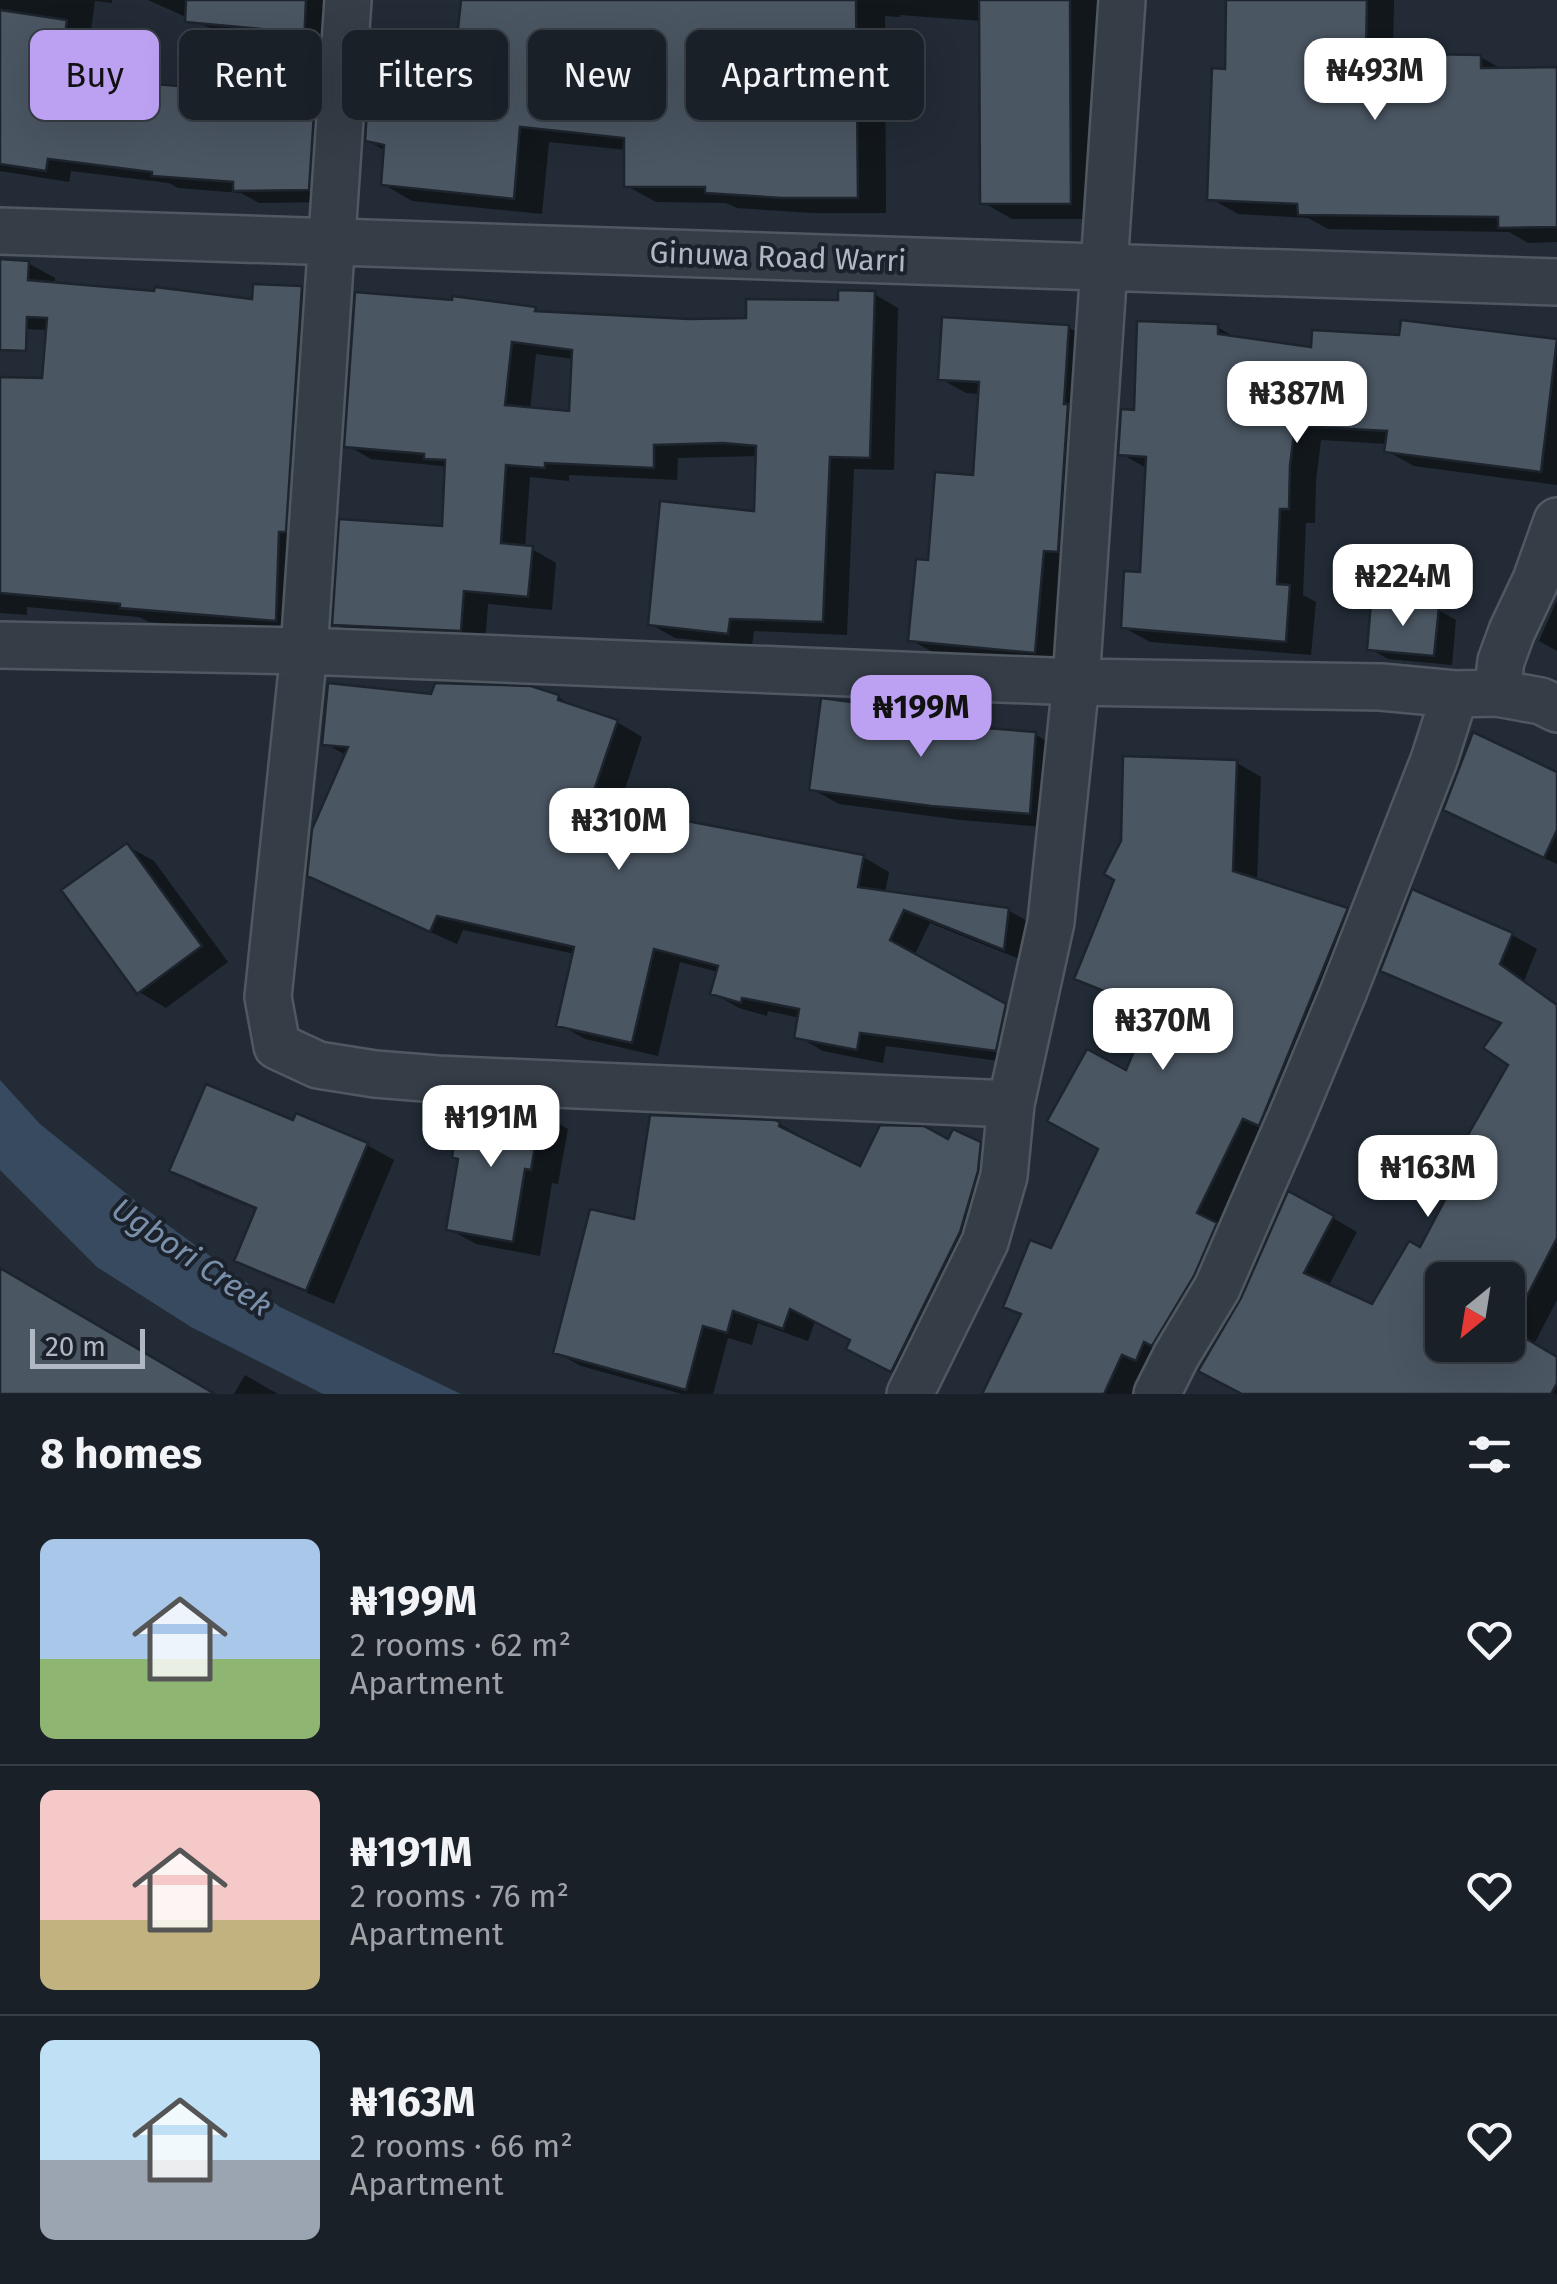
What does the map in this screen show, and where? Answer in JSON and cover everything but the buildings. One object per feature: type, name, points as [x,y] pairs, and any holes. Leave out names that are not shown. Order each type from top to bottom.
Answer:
[{"type":"street","points":[[348,0],[304,652],[268,997],[277,1046],[318,1065],[437,1080],[1011,1104]]},
{"type":"street","points":[[910,1394],[985,1242],[1004,1176],[1011,1104],[1051,922],[1076,682],[1122,0]]},
{"type":"street","name":"Ginuwa Road Warri","points":[[0,231],[1557,282]]},
{"type":"street","points":[[1158,1394],[1217,1288],[1343,993],[1434,760],[1501,662],[1557,522]]},
{"type":"street","points":[[0,645],[304,652],[1076,682],[1381,686],[1542,701],[1557,709]]},
{"type":"water","name":"Ugbori Creek","points":[[0,1080],[40,1124],[143,1207],[280,1307],[461,1394],[323,1394],[191,1327],[97,1267],[0,1170]]}]
